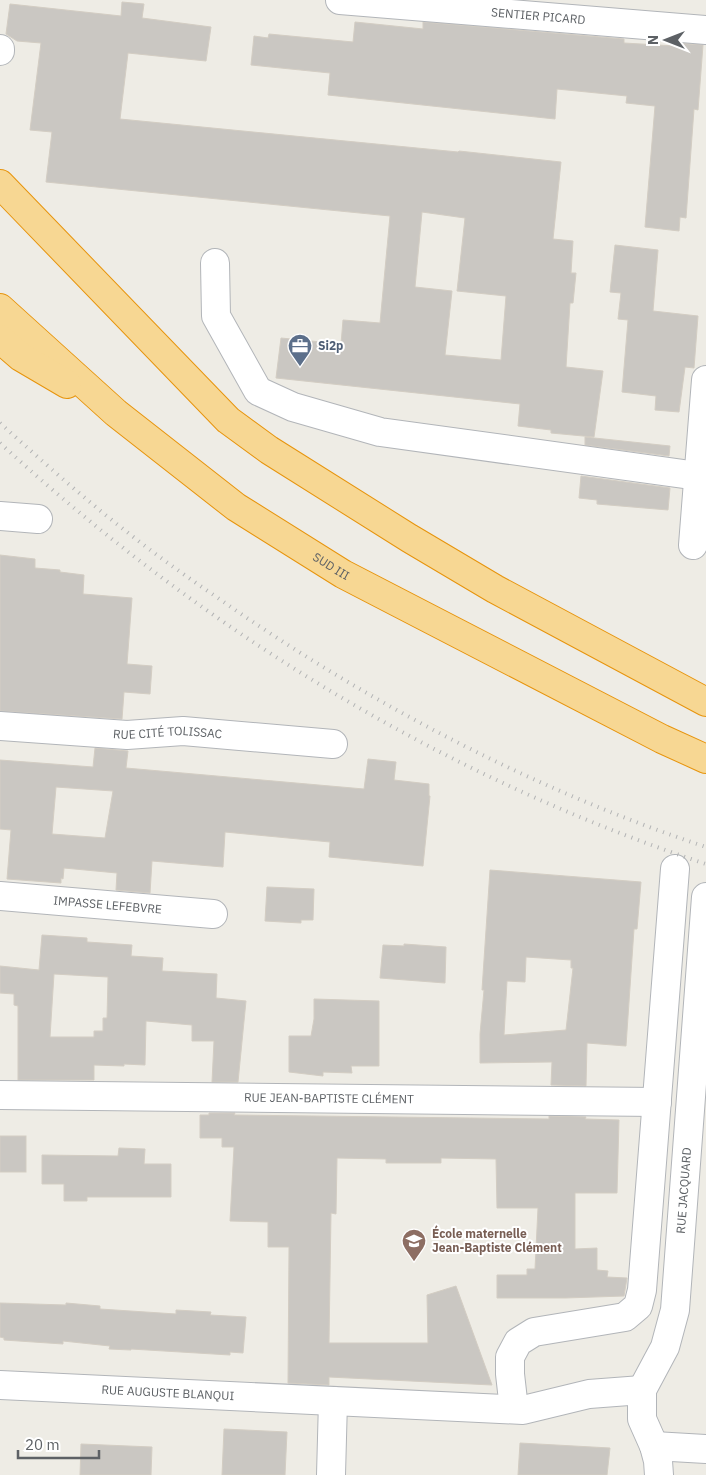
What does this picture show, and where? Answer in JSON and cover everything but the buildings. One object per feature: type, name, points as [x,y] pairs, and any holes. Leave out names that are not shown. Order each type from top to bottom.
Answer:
[{"type":"highway","points":[[0,184],[228,420],[269,450],[418,543],[496,589],[706,702]]},
{"type":"highway","name":"SUD III","points":[[0,308],[116,413],[236,507],[343,574],[654,735],[706,759]]},
{"type":"highway","points":[[0,339],[21,357],[116,413]]},
{"type":"street","name":"SENTIER PICARD","points":[[340,0],[706,30]]},
{"type":"street","points":[[215,263],[216,316],[258,391],[292,407],[380,432],[698,476]]},
{"type":"street","points":[[693,545],[706,380]]},
{"type":"street","points":[[0,516],[38,519]]},
{"type":"street","name":"RUE CITÉ TOLISSAC","points":[[0,726],[127,735],[183,731],[334,744]]},
{"type":"street","points":[[514,1409],[510,1357],[518,1342],[534,1332],[625,1317],[638,1306],[642,1290],[675,869]]},
{"type":"street","name":"IMPASSE LEFEBVRE","points":[[0,896],[213,914]]},
{"type":"street","name":"RUE JACQUARD","points":[[659,1475],[654,1446],[642,1419],[642,1390],[665,1347],[675,1310],[706,902]]},
{"type":"street","name":"RUE JEAN-BAPTISTE CLÉMENT","points":[[0,1095],[656,1102]]},
{"type":"street","name":"RUE AUGUSTE BLANQUI","points":[[0,1385],[523,1410],[589,1394],[642,1390]]},
{"type":"street","points":[[331,1475],[334,1401]]},
{"type":"street","points":[[654,1446],[706,1449]]},
{"type":"railway","points":[[0,423],[84,497],[156,554],[197,584],[333,673],[392,708],[515,770],[641,824],[706,847]]},
{"type":"railway","points":[[0,443],[78,511],[159,575],[243,635],[330,691],[421,742],[513,788],[608,829],[706,864]]},
{"type":"place","name":"Si2p","points":[[300,367]]},
{"type":"place","name":"École maternelle Jean-Baptiste Clément","points":[[414,1262]]}]
